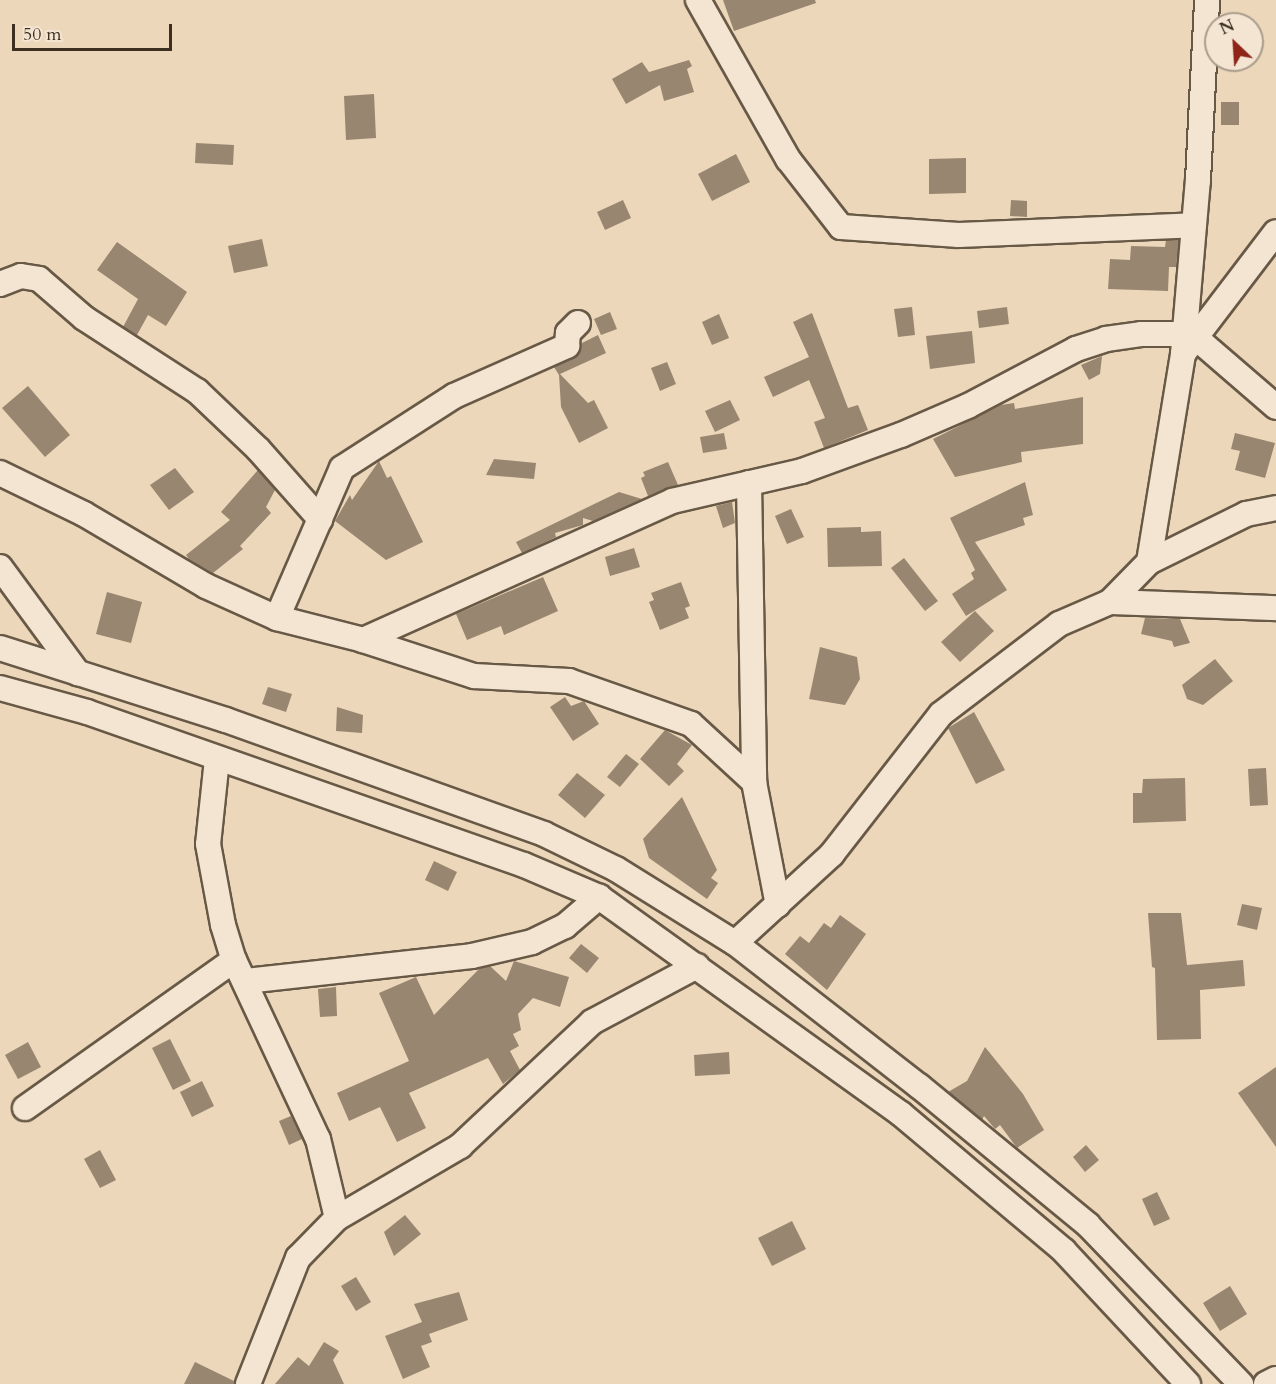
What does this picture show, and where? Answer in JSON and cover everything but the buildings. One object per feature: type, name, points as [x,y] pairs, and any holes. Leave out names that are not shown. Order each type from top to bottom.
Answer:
[{"type":"street","points":[[699,0],[788,159],[841,227],[959,235],[1194,225]]},
{"type":"street","points":[[1149,562],[1187,342],[1207,0]]},
{"type":"street","points":[[1187,342],[1276,232]]},
{"type":"street","points":[[0,284],[21,276],[39,279],[84,318],[197,391],[258,449],[320,519]]},
{"type":"street","points":[[277,618],[342,468],[454,396],[567,346],[568,333],[578,323]]},
{"type":"street","points":[[363,640],[672,501],[801,471],[901,435],[968,406],[1076,350],[1106,339],[1187,342],[1276,407]]},
{"type":"street","points":[[0,473],[84,514],[206,585],[277,618],[363,640],[474,676],[569,681],[691,724],[754,782]]},
{"type":"street","points":[[749,483],[754,782],[778,905]]},
{"type":"street","points":[[735,943],[832,854],[941,714],[1059,624],[1110,602],[1149,562],[1246,514],[1276,508]]},
{"type":"street","points":[[0,567],[78,673]]},
{"type":"street","points":[[1110,602],[1276,608]]},
{"type":"street","points":[[0,648],[226,720],[544,834],[616,869],[735,943],[919,1086],[1088,1225],[1241,1384]]},
{"type":"street","points":[[0,688],[87,712],[524,865],[599,897],[901,1114],[1064,1251],[1188,1384]]},
{"type":"street","points":[[218,759],[207,844],[223,925],[234,960],[246,981],[318,1139],[337,1218]]},
{"type":"street","points":[[246,981],[472,957],[532,942],[565,926],[599,897]]},
{"type":"street","points":[[25,1108],[234,960]]},
{"type":"street","points":[[248,1384],[298,1258],[337,1218],[460,1146],[592,1022],[697,966]]},
{"type":"street","points":[[1266,1384],[1276,1379]]}]
